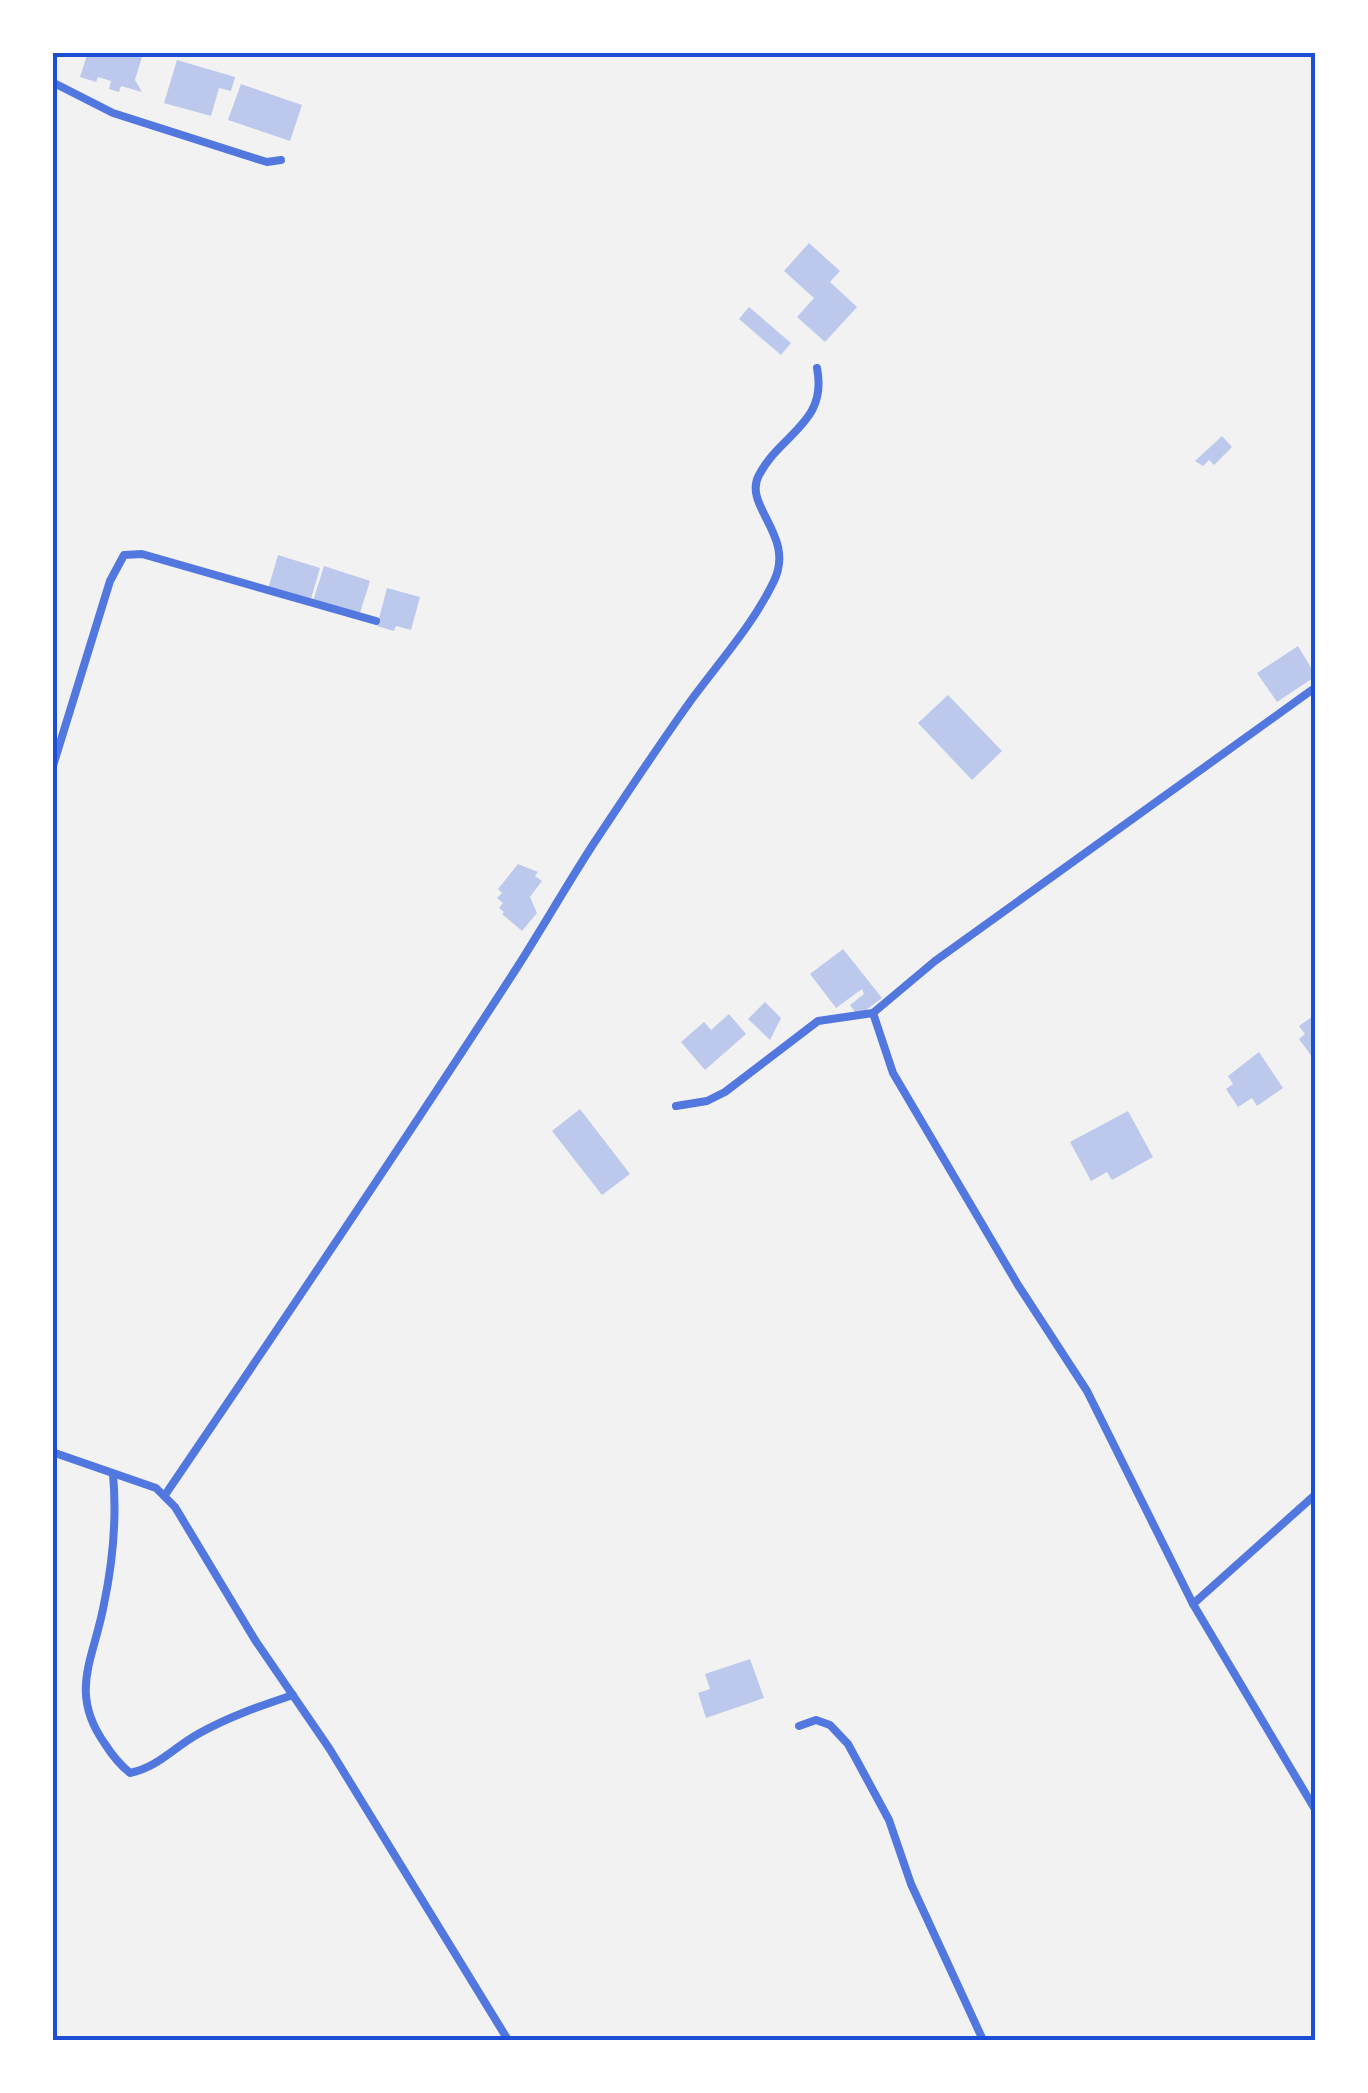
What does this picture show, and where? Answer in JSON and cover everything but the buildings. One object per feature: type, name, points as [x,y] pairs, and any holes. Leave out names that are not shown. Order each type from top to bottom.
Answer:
[{"type":"street","points":[[52,82],[114,113],[267,162],[281,160]]},
{"type":"street","points":[[165,1495],[391,1159],[673,725],[754,615],[775,579],[781,559],[778,542],[755,488],[768,462],[819,401],[817,368]]},
{"type":"street","points":[[52,769],[110,581],[124,555],[142,554],[376,622]]},
{"type":"street","points":[[676,1106],[707,1101],[725,1092],[818,1021],[873,1013],[935,961],[1316,686]]},
{"type":"street","points":[[873,1013],[893,1073],[1018,1285],[1087,1390],[1193,1604],[1316,1811]]},
{"type":"street","points":[[52,1452],[156,1488],[165,1495],[329,1748],[508,2040]]},
{"type":"street","points":[[113,1474],[114,1537],[104,1607],[84,1678],[84,1702],[92,1725],[119,1764],[130,1773],[149,1769],[229,1717],[293,1695]]},
{"type":"street","points":[[1193,1604],[1316,1494]]},
{"type":"street","points":[[799,1726],[816,1720],[830,1724],[848,1744],[888,1820],[911,1884],[983,2040]]}]
